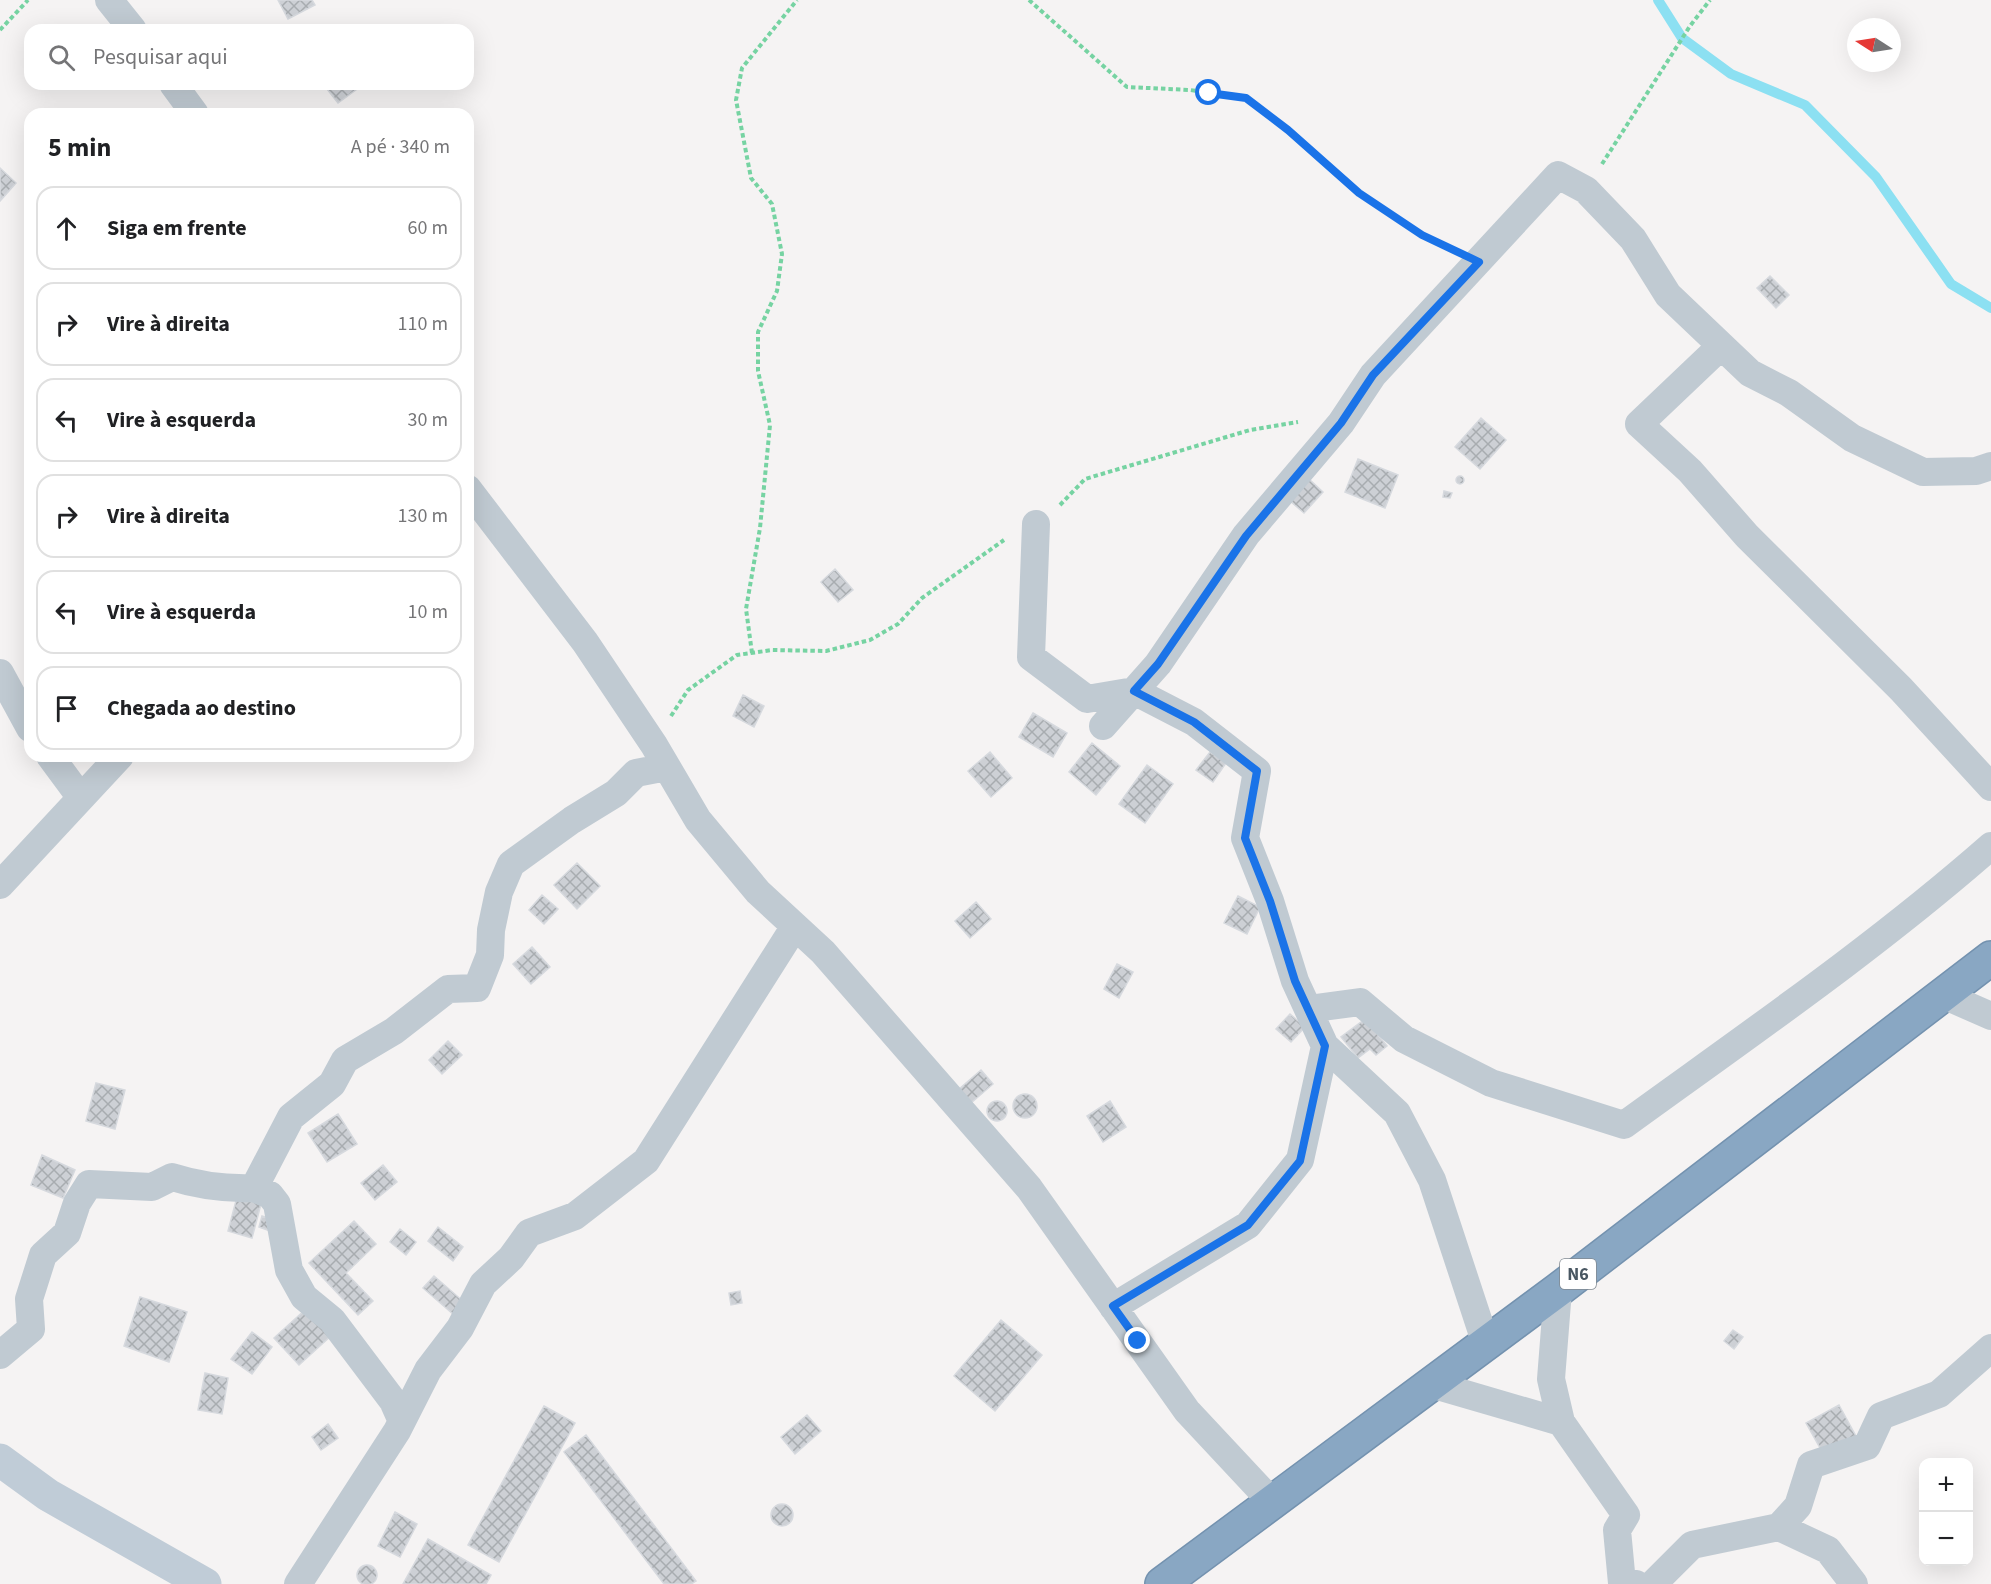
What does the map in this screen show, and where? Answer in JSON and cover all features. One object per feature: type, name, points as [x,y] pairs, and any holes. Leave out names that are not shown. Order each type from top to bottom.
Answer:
[{"type":"highway","name":"N6","points":[[1162,1584],[1558,1290],[1941,994],[1991,958]]},
{"type":"street","points":[[108,0],[128,24]]},
{"type":"street","points":[[177,90],[191,108]]},
{"type":"street","points":[[1103,726],[1158,664],[1252,527],[1341,423],[1373,375],[1558,175],[1586,190],[1633,239],[1668,295],[1720,347],[1750,373],[1789,393],[1852,438],[1923,472],[1976,471],[1991,466]]},
{"type":"street","points":[[1720,347],[1639,424],[1690,471],[1747,536],[1901,688],[1991,787]]},
{"type":"street","points":[[474,501],[585,642],[661,756],[698,820],[759,892],[823,952],[1029,1188],[1187,1411],[1272,1502]]},
{"type":"street","points":[[1036,524],[1031,657],[1088,699],[1134,691],[1194,722],[1257,771],[1245,838],[1270,901],[1295,981],[1325,1046],[1397,1113],[1432,1180],[1486,1344]]},
{"type":"street","points":[[0,673],[24,717]]},
{"type":"street","points":[[254,1188],[291,1117],[332,1084],[345,1060],[394,1031],[448,989],[477,988],[490,955],[491,930],[499,892],[511,864],[572,820],[616,793],[636,773],[661,756]]},
{"type":"street","points":[[55,762],[81,798]]},
{"type":"street","points":[[0,885],[114,762]]},
{"type":"street","points":[[1308,1009],[1360,1002],[1404,1039],[1491,1083],[1624,1125],[1873,942],[1991,846]]},
{"type":"street","points":[[298,1584],[350,1507],[397,1431],[401,1419],[428,1370],[460,1328],[483,1284],[511,1258],[529,1233],[575,1216],[646,1161],[795,926]]},
{"type":"street","points":[[1941,994],[1991,1016]]},
{"type":"street","points":[[1113,1306],[1248,1225],[1293,1170],[1300,1161],[1325,1046]]},
{"type":"street","points":[[0,1355],[31,1329],[29,1299],[43,1256],[67,1233],[77,1203],[89,1184],[152,1187],[172,1177],[196,1185],[227,1189],[254,1188],[270,1196],[277,1204],[289,1270],[304,1297],[332,1320],[393,1401],[401,1419]]},
{"type":"street","points":[[1558,1290],[1551,1379],[1561,1422],[1626,1515],[1617,1530],[1626,1584]]},
{"type":"street","points":[[1653,1584],[1692,1545],[1779,1527],[1798,1506],[1812,1465],[1867,1446],[1881,1416],[1939,1394],[1991,1348]]},
{"type":"street","points":[[1431,1384],[1561,1422]]},
{"type":"street","points":[[0,1460],[48,1495],[205,1584]]},
{"type":"street","points":[[1779,1527],[1828,1550],[1854,1584]]},
{"type":"path","points":[[0,30],[28,0]]},
{"type":"path","points":[[752,653],[746,609],[760,528],[770,425],[758,371],[758,332],[777,291],[782,254],[772,204],[751,178],[736,100],[742,68],[797,0]]},
{"type":"path","points":[[1029,0],[1126,87],[1190,90],[1246,98],[1288,130],[1359,193],[1422,235],[1479,262]]},
{"type":"path","points":[[1586,190],[1690,26],[1710,0]]},
{"type":"path","points":[[661,756],[688,690],[737,654],[826,651],[870,640],[898,624],[922,598],[1000,542],[1047,518],[1085,479],[1250,430],[1303,421],[1341,423]]},
{"type":"building","points":[[278,0],[312,0],[315,5],[288,19]]},
{"type":"building","points":[[328,90],[356,90],[338,103]]},
{"type":"building","points":[[0,168],[16,183],[0,201]]},
{"type":"building","points":[[1770,276],[1789,295],[1776,308],[1757,288]]},
{"type":"building","points":[[1481,418],[1506,440],[1480,469],[1455,447]]},
{"type":"building","points":[[1358,459],[1398,475],[1385,508],[1345,492]]},
{"type":"building","points":[[1460,476],[1464,480],[1460,484],[1456,480]]},
{"type":"building","points":[[1309,479],[1323,492],[1304,513],[1290,501]]},
{"type":"building","points":[[1444,491],[1452,493],[1450,498],[1443,497]]},
{"type":"building","points":[[835,569],[853,590],[838,602],[821,582]]},
{"type":"building","points":[[743,695],[764,706],[754,727],[733,716]]},
{"type":"building","points":[[1033,713],[1067,733],[1053,757],[1019,737]]},
{"type":"building","points":[[1092,743],[1120,766],[1096,795],[1069,772]]},
{"type":"building","points":[[990,752],[1012,778],[991,797],[968,771]]},
{"type":"building","points":[[1210,752],[1226,763],[1213,782],[1196,770]]},
{"type":"building","points":[[1147,765],[1173,784],[1145,823],[1119,804]]},
{"type":"building","points":[[577,863],[600,886],[577,909],[554,885]]},
{"type":"building","points":[[542,895],[558,909],[544,924],[529,910]]},
{"type":"building","points":[[1238,896],[1260,907],[1247,934],[1224,923]]},
{"type":"building","points":[[976,902],[991,919],[970,938],[955,921]]},
{"type":"building","points":[[532,947],[550,967],[531,984],[513,964]]},
{"type":"building","points":[[1117,964],[1133,972],[1119,998],[1104,989]]},
{"type":"building","points":[[1290,1014],[1305,1027],[1291,1042],[1276,1029]]},
{"type":"building","points":[[1365,1019],[1387,1046],[1376,1055],[1370,1049],[1358,1058],[1341,1037]]},
{"type":"building","points":[[448,1041],[462,1055],[442,1074],[429,1060]]},
{"type":"building","points":[[981,1070],[993,1084],[971,1103],[959,1089]]},
{"type":"building","points":[[96,1083],[125,1090],[115,1129],[86,1121]]},
{"type":"building","points":[[1025,1094],[1034,1097],[1037,1106],[1034,1115],[1025,1118],[1016,1115],[1013,1106],[1016,1097]]},
{"type":"building","points":[[997,1101],[1004,1104],[1007,1111],[1004,1118],[997,1121],[990,1118],[987,1111],[990,1104]]},
{"type":"building","points":[[1110,1101],[1126,1127],[1103,1142],[1087,1116]]},
{"type":"building","points":[[338,1114],[357,1144],[327,1162],[308,1133]]},
{"type":"building","points":[[42,1155],[75,1170],[63,1198],[31,1185]]},
{"type":"building","points":[[383,1165],[397,1182],[375,1200],[361,1183]]},
{"type":"building","points":[[237,1197],[261,1204],[252,1238],[228,1231]]},
{"type":"building","points":[[262,1216],[277,1221],[273,1232],[259,1227]]},
{"type":"building","points":[[354,1221],[376,1244],[346,1273],[373,1301],[358,1315],[309,1263]]},
{"type":"building","points":[[438,1227],[463,1247],[453,1261],[428,1241]]},
{"type":"building","points":[[400,1229],[416,1242],[406,1255],[390,1242]]},
{"type":"building","points":[[434,1276],[465,1303],[454,1315],[423,1288]]},
{"type":"building","points":[[740,1291],[742,1303],[731,1305],[729,1293]]},
{"type":"building","points":[[140,1297],[187,1312],[169,1362],[124,1346]]},
{"type":"building","points":[[307,1308],[332,1335],[299,1365],[274,1338]]},
{"type":"building","points":[[1001,1320],[1042,1355],[995,1411],[954,1376]]},
{"type":"building","points":[[1733,1330],[1743,1337],[1734,1349],[1724,1341]]},
{"type":"building","points":[[252,1332],[272,1347],[252,1374],[231,1359]]},
{"type":"building","points":[[205,1373],[228,1378],[222,1414],[198,1410]]},
{"type":"building","points":[[1839,1405],[1857,1438],[1824,1455],[1806,1423]]},
{"type":"building","points":[[544,1406],[575,1423],[499,1562],[468,1545]]},
{"type":"building","points":[[807,1415],[821,1431],[795,1454],[781,1437]]},
{"type":"building","points":[[328,1424],[338,1438],[321,1450],[312,1437]]},
{"type":"building","points":[[586,1435],[696,1581],[691,1584],[664,1584],[564,1452]]},
{"type":"building","points":[[782,1504],[790,1507],[793,1515],[790,1523],[782,1526],[774,1523],[771,1515],[774,1507]]},
{"type":"building","points":[[395,1512],[417,1524],[400,1557],[378,1546]]},
{"type":"building","points":[[428,1539],[491,1575],[486,1584],[403,1584]]},
{"type":"building","points":[[363,1565],[371,1565],[377,1571],[377,1579],[371,1585],[363,1585],[357,1579],[357,1571]]},
{"type":"waterway","points":[[1658,0],[1682,38],[1731,74],[1805,105],[1876,177],[1951,284],[1991,308]]},
{"type":"route","points":[[1138,1341],[1113,1306],[1248,1225],[1300,1161],[1325,1046],[1295,981],[1270,901],[1245,838],[1257,771],[1194,722],[1134,691],[1158,664],[1246,536],[1271,503],[1341,423],[1373,375],[1479,262],[1422,235],[1359,193],[1288,130],[1246,98],[1209,93]]}]
